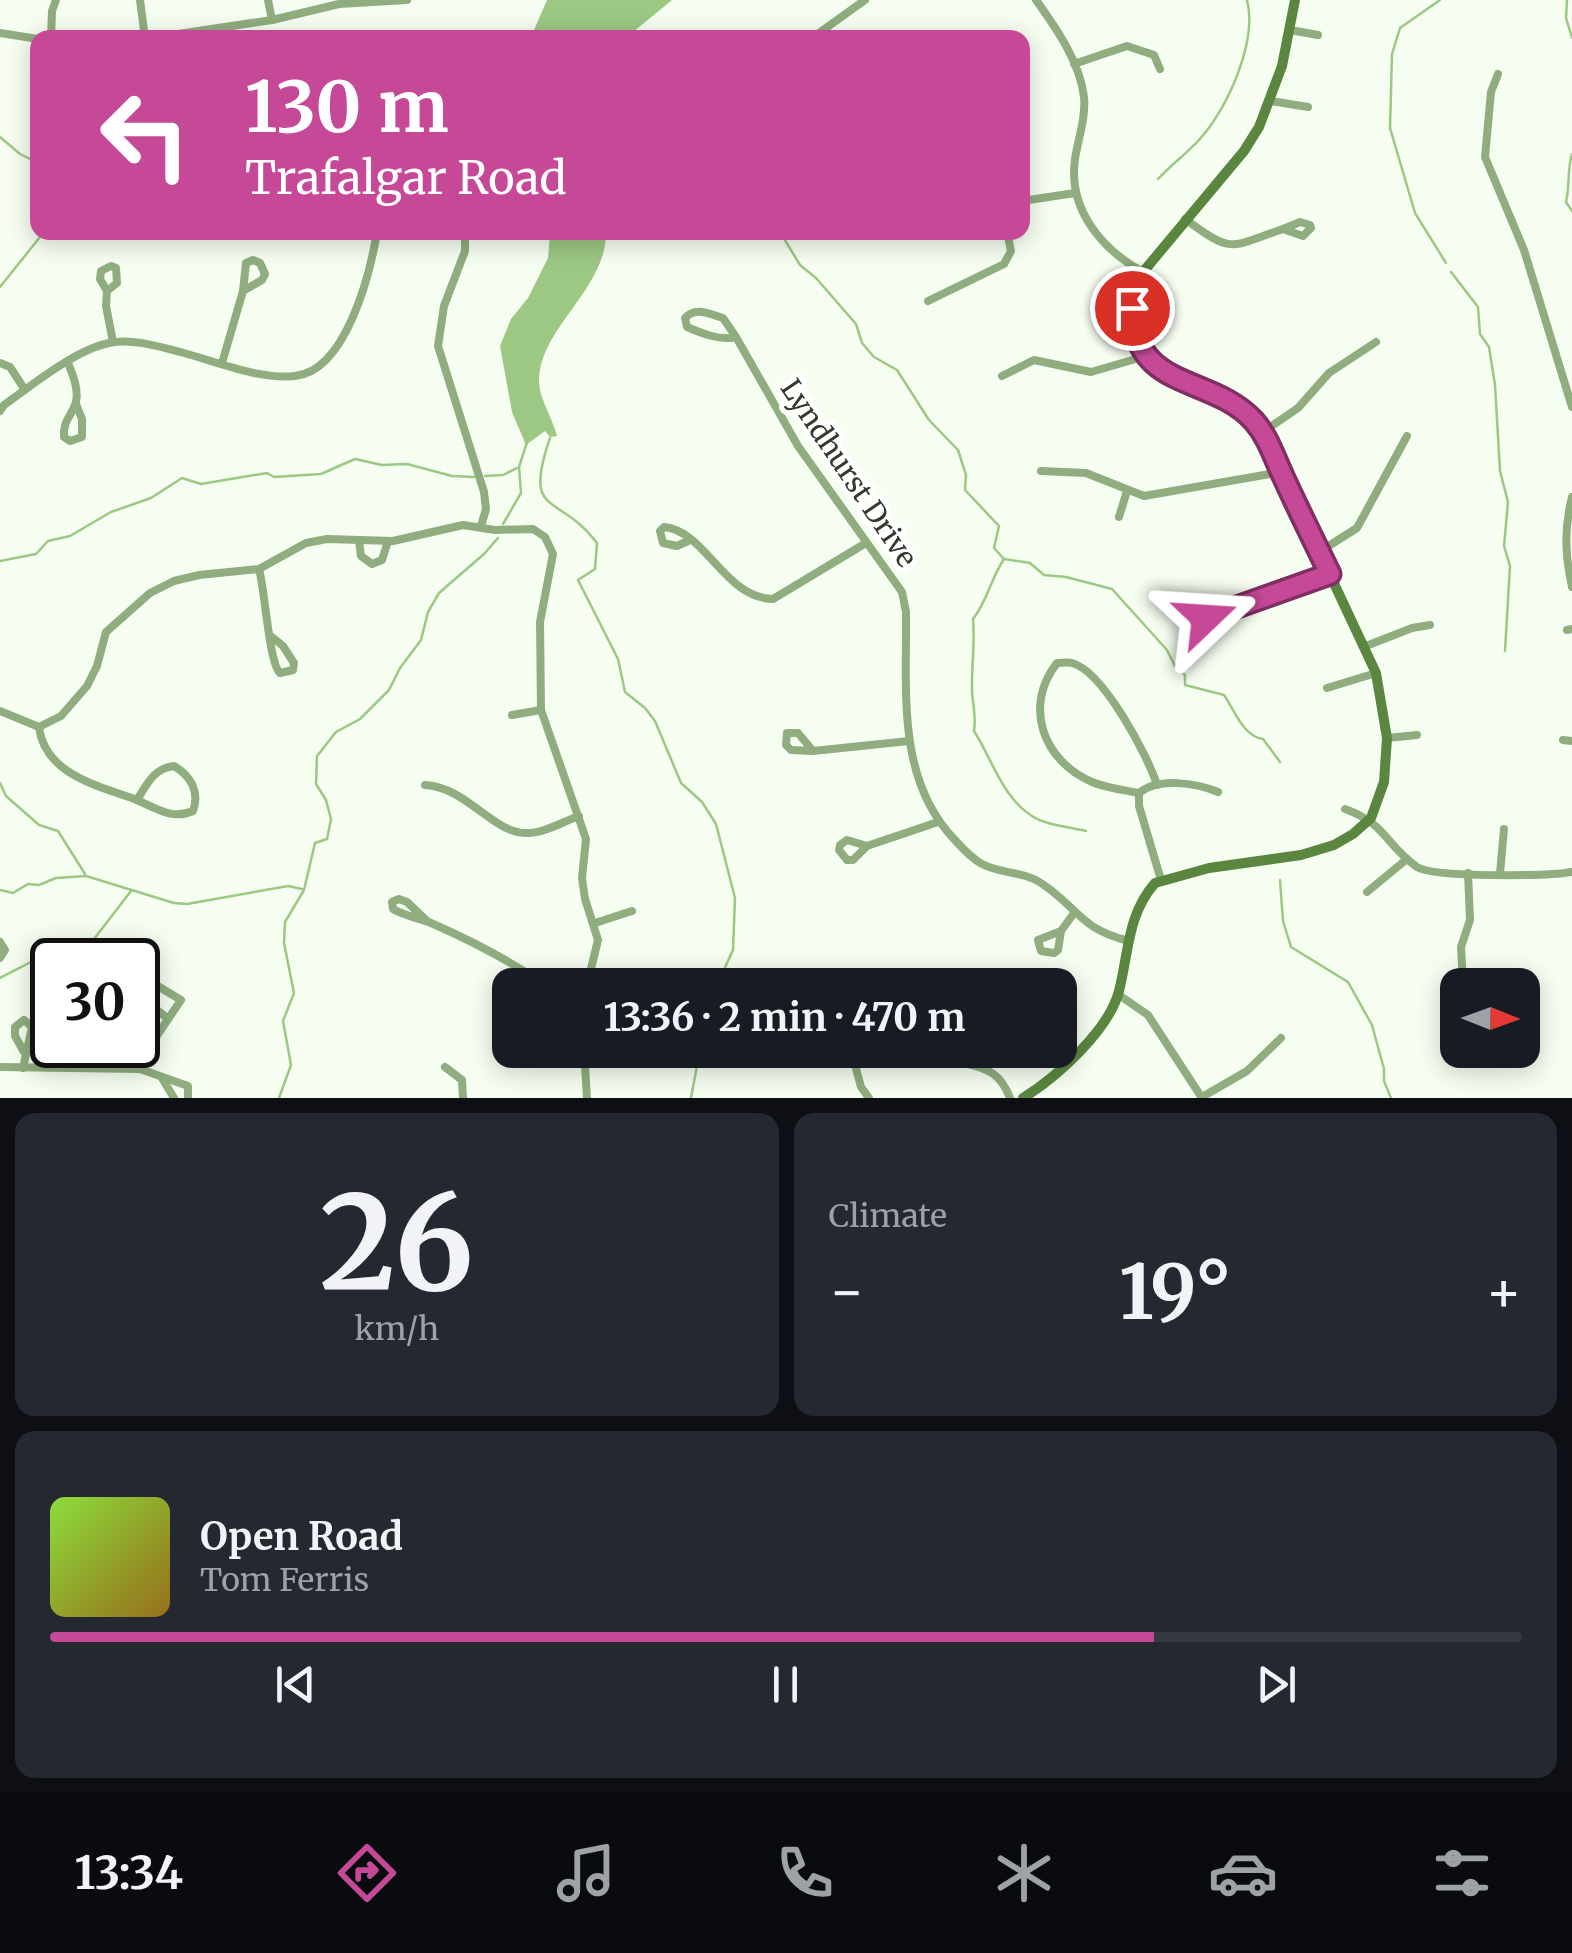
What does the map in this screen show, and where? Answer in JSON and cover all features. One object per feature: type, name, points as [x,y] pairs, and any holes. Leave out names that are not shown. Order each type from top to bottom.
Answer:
[{"type":"street","points":[[51,30],[56,0]]},
{"type":"street","points":[[140,0],[146,30]]},
{"type":"street","points":[[268,0],[272,20]]},
{"type":"street","points":[[203,30],[272,20],[340,4],[406,0]]},
{"type":"street","points":[[821,30],[853,3],[865,0]]},
{"type":"street","points":[[1036,0],[1080,76],[1084,113],[1074,162],[1075,192],[1089,224],[1105,245],[1143,272]]},
{"type":"street","points":[[1023,1098],[1090,1041],[1118,995],[1134,914],[1146,893],[1161,880],[1208,868],[1301,855],[1344,840],[1370,818],[1384,782],[1387,738],[1376,673],[1264,432],[1238,407],[1172,378],[1146,356],[1132,325],[1132,308],[1143,272],[1244,151],[1271,102],[1294,0]]},
{"type":"street","points":[[1290,30],[1318,36]]},
{"type":"street","points":[[0,33],[30,37]]},
{"type":"street","points":[[1074,64],[1126,46],[1154,55],[1160,69]]},
{"type":"street","points":[[1498,74],[1486,127],[1488,164],[1524,250],[1572,407]]},
{"type":"street","points":[[1271,102],[1308,108]]},
{"type":"street","points":[[1030,200],[1075,192]]},
{"type":"street","points":[[1186,219],[1226,246],[1239,246],[1283,228]]},
{"type":"street","points":[[1,404],[68,362],[113,342],[153,346],[295,376],[315,371],[330,358],[371,270],[376,240]]},
{"type":"street","points":[[465,240],[465,250],[444,306],[438,346],[484,492],[486,508],[481,526]]},
{"type":"street","points":[[928,301],[1004,264],[1011,250],[1009,240]]},
{"type":"street","points":[[222,363],[243,290]]},
{"type":"street","points":[[108,291],[113,342]]},
{"type":"street","name":"Lyndhurst Drive","points":[[736,337],[727,340],[698,332],[687,327],[685,318],[699,310],[723,318],[736,337],[798,446],[902,592],[906,612],[909,742],[925,796],[938,822],[985,866],[1021,873],[1038,881],[1100,933],[1128,942]]},
{"type":"street","points":[[1264,432],[1298,408],[1328,373],[1376,342]]},
{"type":"street","points":[[1002,376],[1034,360],[1090,372],[1146,356]]},
{"type":"street","points":[[68,362],[75,381],[76,404]]},
{"type":"street","points":[[0,363],[10,367],[25,390]]},
{"type":"street","points":[[1319,552],[1357,528],[1407,436]]},
{"type":"street","points":[[1041,471],[1086,473],[1144,496],[1281,472]]},
{"type":"street","points":[[1119,517],[1127,491]]},
{"type":"street","points":[[1572,497],[1565,527],[1572,586]]},
{"type":"street","points":[[39,728],[61,716],[75,702],[97,666],[106,632],[150,593],[174,581],[259,568],[306,543],[327,539],[388,541],[462,525],[495,530],[532,529],[545,537],[552,554],[540,622],[542,710],[586,838],[582,878],[598,940],[591,968]]},
{"type":"street","points":[[690,540],[741,590],[757,598],[773,599],[866,542]]},
{"type":"street","points":[[359,541],[361,556],[372,564],[382,560],[388,541]]},
{"type":"street","points":[[259,568],[272,637],[272,662],[280,673],[287,673],[294,662],[272,637]]},
{"type":"street","points":[[1206,618],[1330,574]]},
{"type":"street","points":[[1366,646],[1412,628],[1430,626]]},
{"type":"street","points":[[1139,793],[1092,783],[1075,772],[1048,744],[1040,728],[1041,707],[1050,672],[1057,663],[1071,662],[1085,669],[1100,686],[1134,734],[1157,784]]},
{"type":"street","points":[[1327,688],[1376,673]]},
{"type":"street","points":[[512,715],[542,710]]},
{"type":"street","points":[[0,711],[39,728]]},
{"type":"street","points":[[39,728],[50,758],[71,774],[170,815],[182,816],[193,811],[197,801],[196,790],[185,773],[174,766],[162,767],[152,776],[137,800]]},
{"type":"street","points":[[1387,738],[1417,735]]},
{"type":"street","points":[[813,751],[909,742]]},
{"type":"street","points":[[1161,880],[1139,806],[1139,793],[1157,784],[1183,784],[1218,792]]},
{"type":"street","points":[[425,786],[444,786],[519,832],[540,831],[578,816]]},
{"type":"street","points":[[1345,810],[1370,818],[1408,859],[1430,873],[1572,872]]},
{"type":"street","points":[[868,846],[938,822]]},
{"type":"street","points":[[1500,872],[1504,829]]},
{"type":"street","points":[[1367,892],[1408,859]]},
{"type":"street","points":[[1463,968],[1462,948],[1470,920],[1468,874]]},
{"type":"street","points":[[595,923],[632,911]]},
{"type":"street","points":[[1061,931],[1074,913]]},
{"type":"street","points":[[427,921],[514,968]]},
{"type":"street","points":[[0,942],[5,950],[0,958]]},
{"type":"street","points":[[140,1069],[181,1000],[156,985],[144,986],[143,999],[167,1018]]},
{"type":"street","points":[[1118,995],[1148,1015],[1202,1098],[1247,1071],[1282,1038]]},
{"type":"street","points":[[23,1068],[24,1052]]},
{"type":"street","points":[[0,1067],[140,1069],[188,1086],[188,1098]]},
{"type":"street","points":[[445,1067],[462,1080],[464,1098]]},
{"type":"street","points":[[586,1068],[588,1098]]},
{"type":"street","points":[[856,1068],[861,1087],[869,1098]]},
{"type":"street","points":[[988,1068],[1000,1079],[1010,1098]]},
{"type":"street","points":[[162,1078],[174,1098]]},
{"type":"shaded area","points":[[547,0],[672,0],[636,30],[534,30]]},
{"type":"shaded area","points":[[549,240],[605,240],[595,273],[559,327],[541,364],[540,389],[557,436],[550,437],[545,431],[526,445],[512,412],[500,346],[511,319],[528,298],[548,258]]},
{"type":"waterway","points":[[1158,179],[1210,127],[1229,93],[1248,35],[1247,0]]},
{"type":"waterway","points":[[1440,0],[1400,28],[1392,54],[1390,128],[1415,213],[1446,263]]},
{"type":"waterway","points":[[1567,0],[1566,18],[1572,38]]},
{"type":"waterway","points":[[0,137],[30,159]]},
{"type":"waterway","points":[[1572,154],[1566,202],[1572,211]]},
{"type":"waterway","points":[[0,287],[38,240]]},
{"type":"waterway","points":[[785,240],[800,265],[856,324],[862,343],[874,357],[897,370],[929,420],[958,450],[966,475],[965,490],[999,526],[994,548],[1004,559],[1030,563],[1044,575],[1112,589],[1167,650],[1185,675],[1185,685],[1224,695],[1245,728],[1263,739],[1280,762]]},
{"type":"waterway","points":[[1451,272],[1478,307],[1480,334],[1489,347],[1495,385],[1500,471],[1508,502],[1504,546],[1510,566],[1505,651]]},
{"type":"waterway","points":[[550,438],[542,464],[543,493],[597,543],[595,569],[578,580],[618,659],[625,692],[655,721],[681,783],[702,802],[716,824],[735,898],[733,950],[725,968]]},
{"type":"waterway","points":[[503,524],[521,493],[519,467],[527,442]]},
{"type":"waterway","points":[[0,561],[36,554],[48,541],[70,536],[111,512],[151,498],[182,478],[201,484],[267,473],[274,477],[321,474],[355,459],[474,477]]},
{"type":"waterway","points":[[485,476],[503,475],[517,468]]},
{"type":"waterway","points":[[279,1098],[291,1065],[283,1021],[294,993],[284,943],[285,922],[304,890],[315,843],[327,839],[331,819],[316,784],[317,756],[336,732],[360,719],[389,690],[421,640],[428,612],[439,593],[498,538]]},
{"type":"waterway","points":[[1004,559],[973,619],[974,731],[1005,788],[1022,808],[1044,822],[1086,831]]},
{"type":"waterway","points":[[0,783],[6,796],[39,825],[58,831],[85,874]]},
{"type":"waterway","points":[[0,890],[13,893],[28,884],[86,876],[187,904],[288,886],[302,889]]},
{"type":"waterway","points":[[1280,880],[1283,921],[1291,947],[1348,982],[1372,1025],[1391,1098]]},
{"type":"waterway","points":[[0,978],[60,947],[94,939],[131,891]]},
{"type":"waterway","points":[[691,1098],[697,1068]]},
{"type":"route","points":[[1132,308],[1136,338],[1156,367],[1238,407],[1264,432],[1330,574],[1206,618]]}]
